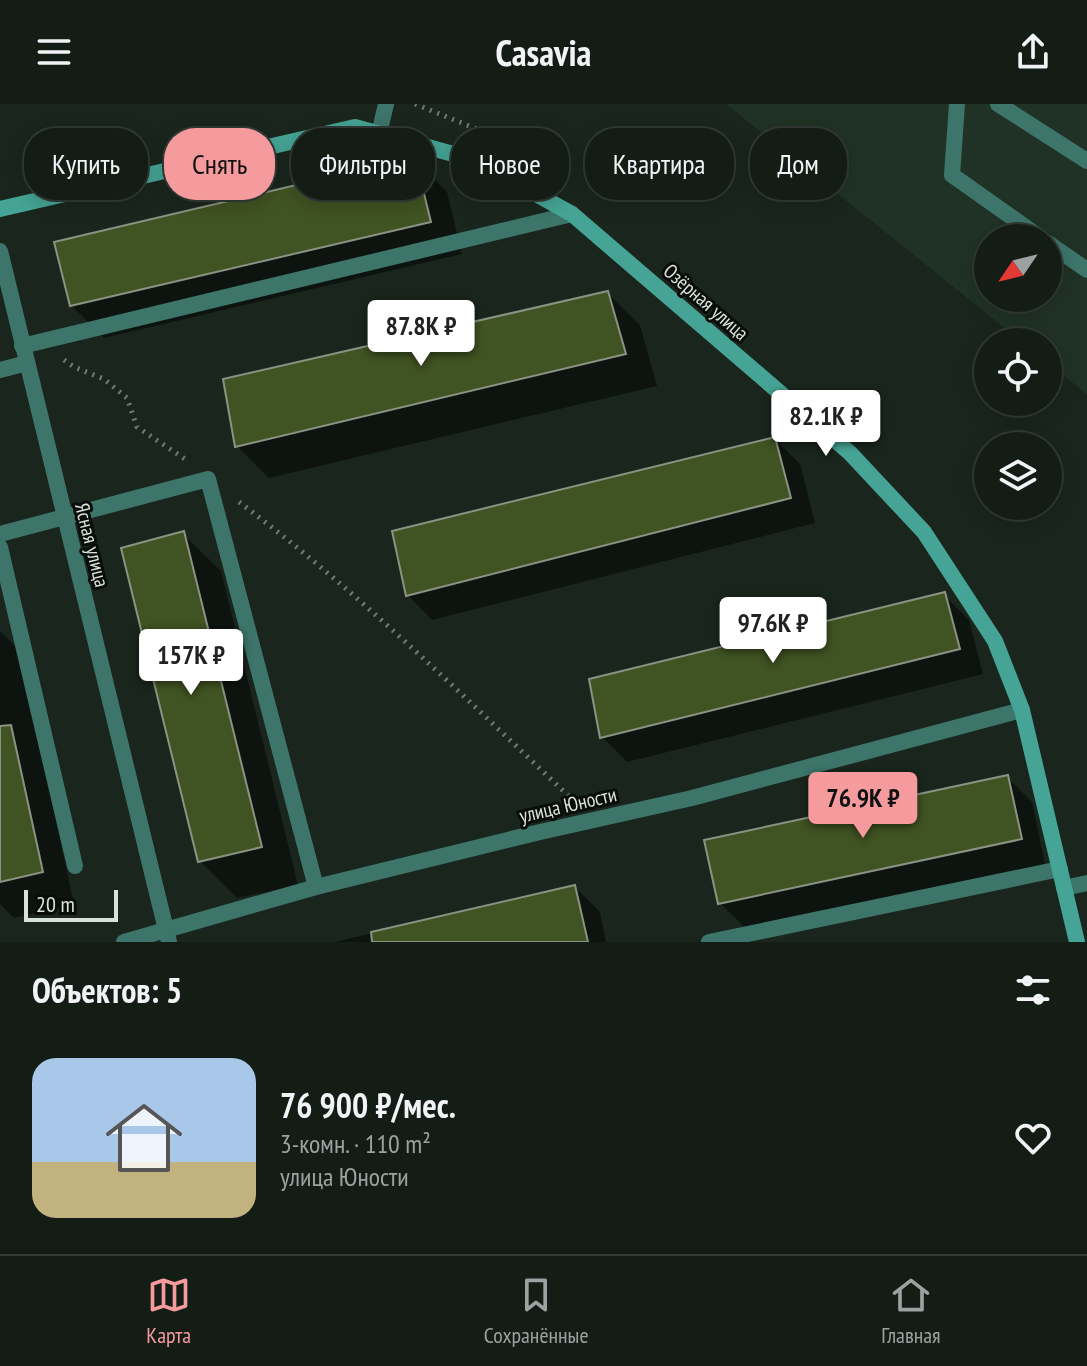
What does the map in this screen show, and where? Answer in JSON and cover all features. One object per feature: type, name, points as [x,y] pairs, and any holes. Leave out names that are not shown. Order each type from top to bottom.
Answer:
[{"type":"street","points":[[380,128],[386,104]]},
{"type":"street","points":[[957,104],[952,175],[1021,224]]},
{"type":"street","points":[[998,104],[1087,161]]},
{"type":"street","name":"Озёрная улица","points":[[0,209],[291,142]]},
{"type":"street","name":"Озёрная улица","points":[[435,149],[475,160],[572,214],[850,453],[924,532],[995,641],[1022,710],[1077,942]]},
{"type":"street","points":[[22,346],[572,214]]},
{"type":"street","name":"Ясная улица","points":[[0,251],[168,936]]},
{"type":"street","points":[[1062,253],[1087,270]]},
{"type":"street","points":[[0,370],[27,363]]},
{"type":"street","points":[[0,534],[208,479],[316,887]]},
{"type":"street","points":[[0,547],[75,866]]},
{"type":"street","name":"улица Юности","points":[[124,942],[168,936],[316,887],[692,798],[1022,710]]},
{"type":"street","points":[[709,942],[1060,869]]},
{"type":"street","points":[[1064,888],[1087,883]]},
{"type":"path","points":[[42,342],[74,367],[104,379],[127,398],[137,427],[193,464],[208,479],[296,545],[368,607],[594,820]]},
{"type":"shaded area","points":[[726,104],[1087,104],[1087,394],[1062,374],[1062,328],[1005,328],[985,312],[1062,312],[1062,224],[974,224],[974,303],[845,200],[847,128],[756,128]]},
{"type":"building","points":[[291,186],[291,200],[426,200],[431,222],[70,306],[54,242],[232,200],[275,200],[275,190]]},
{"type":"building","points":[[608,291],[626,354],[235,447],[223,379]]},
{"type":"building","points":[[775,437],[791,498],[406,596],[392,531]]},
{"type":"building","points":[[184,531],[262,847],[198,862],[121,548]]},
{"type":"building","points":[[945,592],[960,649],[600,738],[589,679]]},
{"type":"building","points":[[11,725],[43,872],[0,882],[0,726]]},
{"type":"building","points":[[1008,775],[1022,839],[718,904],[704,840]]},
{"type":"building","points":[[575,885],[588,942],[372,942],[371,932]]}]
